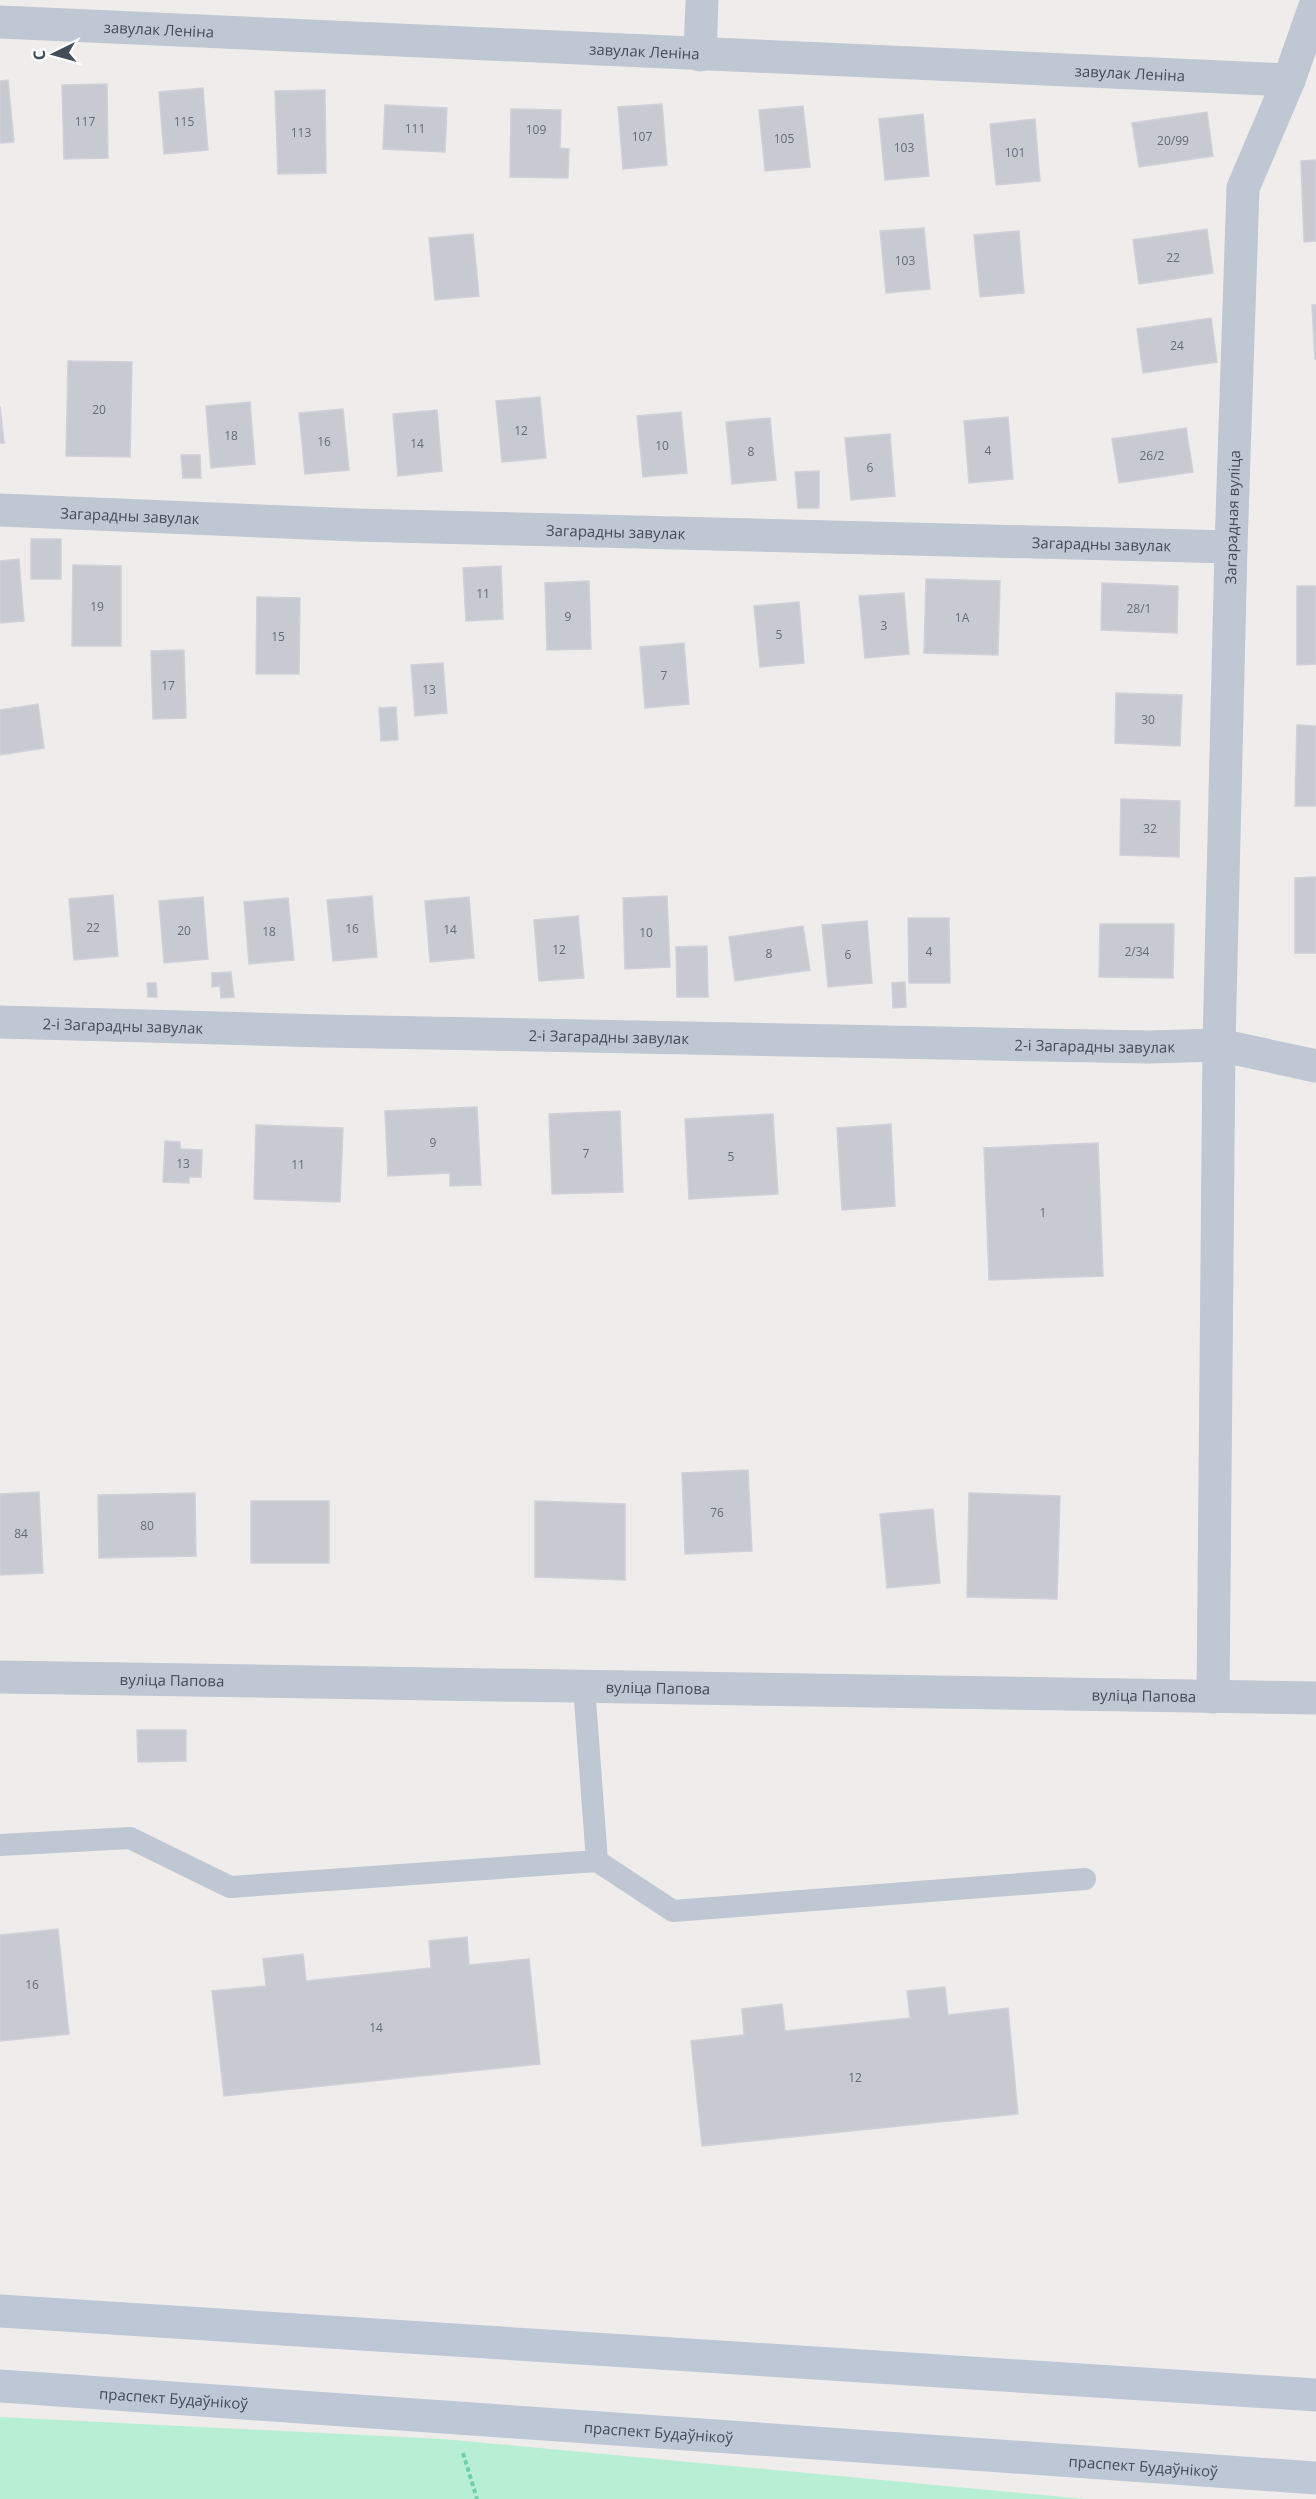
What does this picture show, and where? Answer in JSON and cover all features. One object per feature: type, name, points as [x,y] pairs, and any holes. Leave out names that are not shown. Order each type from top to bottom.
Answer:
[{"type":"main road","points":[[0,2311],[1316,2395]]},
{"type":"main road","name":"праспект Будаўнікоў","points":[[0,2386],[1316,2478]]},
{"type":"street","points":[[700,55],[702,0]]},
{"type":"street","name":"Загарадная вуліца","points":[[1213,1696],[1219,1046],[1231,547],[1243,188],[1289,80],[1316,3]]},
{"type":"street","name":"завулак Леніна","points":[[0,22],[1289,80]]},
{"type":"street","name":"Загарадны завулак","points":[[0,510],[356,525],[1231,547]]},
{"type":"street","name":"2-і Загарадны завулак","points":[[0,1022],[455,1034],[1219,1046],[1316,1066]]},
{"type":"street","name":"вуліца Папова","points":[[0,1677],[1316,1698]]},
{"type":"lane","points":[[584,1686],[597,1861]]},
{"type":"lane","points":[[0,1845],[130,1838],[230,1887],[597,1861],[673,1911],[1085,1879]]},
{"type":"path","points":[[460,2442],[477,2499]]},
{"type":"green space","points":[[0,2417],[444,2439],[1085,2499],[0,2499]]},
{"type":"building","points":[[8,80],[14,142],[0,143],[0,81]]},
{"type":"building","points":[[107,84],[108,158],[64,159],[62,85]]},
{"type":"building","points":[[203,88],[208,150],[164,154],[159,92]]},
{"type":"building","points":[[325,90],[326,173],[278,174],[275,91]]},
{"type":"building","points":[[662,104],[667,165],[623,169],[618,107]]},
{"type":"building","points":[[385,105],[447,108],[445,152],[383,149]]},
{"type":"building","points":[[803,106],[810,167],[765,171],[759,110]]},
{"type":"building","points":[[511,109],[561,110],[560,148],[569,149],[568,178],[510,177]]},
{"type":"building","points":[[1207,112],[1213,156],[1139,167],[1132,123]]},
{"type":"building","points":[[923,114],[929,176],[885,180],[879,119]]},
{"type":"building","points":[[1035,119],[1040,181],[996,185],[990,124]]},
{"type":"building","points":[[1316,160],[1316,241],[1304,242],[1301,161]]},
{"type":"building","points":[[924,228],[930,289],[886,293],[880,231]]},
{"type":"building","points":[[1207,229],[1213,273],[1139,284],[1133,240]]},
{"type":"building","points":[[1019,231],[1024,293],[980,297],[974,235]]},
{"type":"building","points":[[473,234],[479,296],[435,300],[429,238]]},
{"type":"building","points":[[1312,305],[1316,305],[1316,359],[1315,359]]},
{"type":"building","points":[[1211,318],[1217,362],[1143,373],[1137,329]]},
{"type":"building","points":[[68,361],[132,362],[130,457],[66,456]]},
{"type":"building","points":[[540,397],[546,458],[502,462],[496,401]]},
{"type":"building","points":[[250,402],[255,464],[211,468],[206,406]]},
{"type":"building","points":[[0,406],[4,443],[0,443]]},
{"type":"building","points":[[343,409],[349,470],[305,474],[299,413]]},
{"type":"building","points":[[437,410],[442,471],[398,476],[393,414]]},
{"type":"building","points":[[681,412],[687,473],[643,477],[637,416]]},
{"type":"building","points":[[1008,417],[1013,479],[969,483],[964,421]]},
{"type":"building","points":[[770,418],[776,480],[732,484],[726,422]]},
{"type":"building","points":[[1186,428],[1193,472],[1119,483],[1112,439]]},
{"type":"building","points":[[890,434],[895,496],[851,500],[845,438]]},
{"type":"building","points":[[181,455],[200,455],[201,478],[183,478]]},
{"type":"building","points":[[819,471],[819,508],[798,508],[795,472]]},
{"type":"building","points":[[31,539],[61,539],[61,579],[31,579]]},
{"type":"building","points":[[19,559],[24,621],[0,623],[0,561]]},
{"type":"building","points":[[73,565],[121,566],[121,646],[72,646]]},
{"type":"building","points":[[501,566],[503,619],[466,621],[463,568]]},
{"type":"building","points":[[926,579],[1000,581],[998,655],[924,653]]},
{"type":"building","points":[[589,581],[591,649],[547,650],[545,583]]},
{"type":"building","points":[[1102,583],[1178,586],[1177,633],[1101,630]]},
{"type":"building","points":[[1297,586],[1316,586],[1316,664],[1297,665]]},
{"type":"building","points":[[904,593],[909,654],[865,658],[859,596]]},
{"type":"building","points":[[257,597],[300,598],[299,674],[256,674]]},
{"type":"building","points":[[799,602],[804,663],[760,667],[754,606]]},
{"type":"building","points":[[684,643],[689,704],[645,708],[640,647]]},
{"type":"building","points":[[184,650],[186,718],[153,719],[151,651]]},
{"type":"building","points":[[443,663],[447,713],[415,716],[411,665]]},
{"type":"building","points":[[1116,693],[1182,695],[1180,746],[1115,743]]},
{"type":"building","points":[[38,704],[44,748],[0,755],[0,710]]},
{"type":"building","points":[[396,707],[398,740],[381,741],[379,708]]},
{"type":"building","points":[[1297,725],[1316,726],[1316,806],[1295,806]]},
{"type":"building","points":[[1121,799],[1180,801],[1179,857],[1120,855]]},
{"type":"building","points":[[1316,877],[1316,953],[1295,953],[1295,878]]},
{"type":"building","points":[[113,895],[118,956],[74,960],[69,899]]},
{"type":"building","points":[[372,896],[377,957],[333,961],[327,900]]},
{"type":"building","points":[[667,896],[670,967],[625,969],[623,898]]},
{"type":"building","points":[[203,897],[208,959],[164,963],[159,901]]},
{"type":"building","points":[[469,897],[474,958],[430,962],[425,901]]},
{"type":"building","points":[[288,898],[294,960],[249,964],[244,902]]},
{"type":"building","points":[[578,916],[584,978],[539,981],[534,920]]},
{"type":"building","points":[[908,918],[949,918],[950,983],[909,983]]},
{"type":"building","points":[[867,921],[872,983],[828,987],[822,925]]},
{"type":"building","points":[[1100,924],[1174,924],[1173,978],[1099,977]]},
{"type":"building","points":[[803,926],[810,970],[735,981],[729,937]]},
{"type":"building","points":[[707,946],[708,997],[677,997],[676,947]]},
{"type":"building","points":[[231,972],[234,997],[221,998],[220,986],[212,987],[212,973]]},
{"type":"building","points":[[905,982],[906,1007],[893,1008],[892,983]]},
{"type":"building","points":[[147,983],[156,983],[157,997],[148,997]]},
{"type":"building","points":[[477,1107],[481,1185],[450,1186],[450,1173],[388,1176],[385,1111]]},
{"type":"building","points":[[620,1111],[623,1192],[552,1194],[549,1114]]},
{"type":"building","points":[[773,1114],[778,1194],[689,1199],[685,1119]]},
{"type":"building","points":[[891,1124],[895,1206],[842,1210],[837,1128]]},
{"type":"building","points":[[256,1125],[343,1128],[340,1202],[254,1199]]},
{"type":"building","points":[[165,1141],[180,1142],[180,1149],[202,1150],[201,1177],[189,1177],[189,1183],[163,1182]]},
{"type":"building","points":[[1098,1143],[1103,1276],[989,1280],[984,1148]]},
{"type":"building","points":[[748,1470],[752,1551],[685,1554],[682,1473]]},
{"type":"building","points":[[39,1492],[43,1573],[0,1575],[0,1494]]},
{"type":"building","points":[[195,1493],[196,1556],[99,1558],[98,1495]]},
{"type":"building","points":[[969,1493],[1060,1496],[1057,1599],[967,1597]]},
{"type":"building","points":[[251,1501],[329,1501],[329,1563],[251,1563]]},
{"type":"building","points":[[535,1501],[625,1504],[625,1580],[535,1577]]},
{"type":"building","points":[[933,1509],[940,1583],[887,1588],[880,1514]]},
{"type":"building","points":[[137,1730],[186,1730],[186,1761],[138,1762]]},
{"type":"building","points":[[58,1929],[69,2034],[0,2041],[0,1935]]},
{"type":"building","points":[[467,1937],[469,1965],[529,1959],[540,2064],[224,2096],[212,1991],[266,1986],[263,1959],[303,1954],[306,1981],[431,1968],[429,1941]]},
{"type":"building","points":[[945,1987],[948,2015],[1008,2008],[1018,2114],[702,2146],[691,2041],[744,2035],[742,2009],[782,2004],[785,2031],[910,2018],[907,1991]]}]
